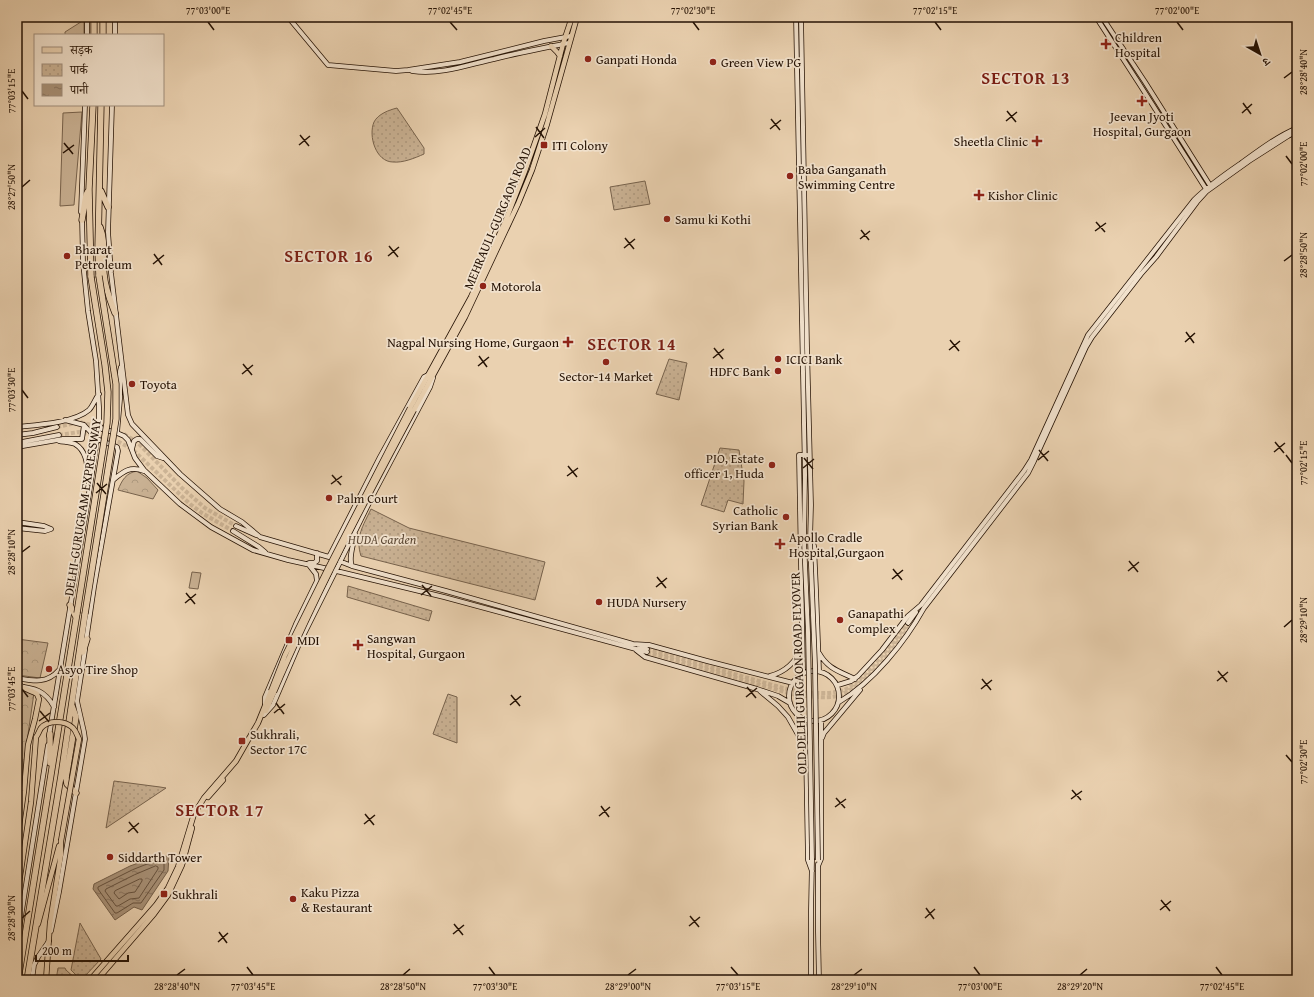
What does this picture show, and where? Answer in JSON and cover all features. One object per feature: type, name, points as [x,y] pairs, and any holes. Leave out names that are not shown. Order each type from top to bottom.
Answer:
[{"type":"highway","points":[[94,17],[94,34]]},
{"type":"highway","points":[[103,34],[104,18]]},
{"type":"highway","name":"DELHI-GURUGRAM EXPRESSWAY","points":[[18,980],[108,423],[108,392],[105,365],[91,277],[89,189],[93,106]]},
{"type":"highway","name":"DELHI-GURUGRAM EXPRESSWAY","points":[[27,980],[116,419],[116,384],[99,276],[98,249],[102,106]]},
{"type":"highway","points":[[100,188],[108,207]]},
{"type":"highway","points":[[82,220],[86,195],[89,189]]},
{"type":"highway","points":[[99,225],[103,234],[106,287],[115,313]]},
{"type":"highway","points":[[70,605],[77,615]]},
{"type":"highway","points":[[77,671],[87,639]]},
{"type":"highway","points":[[71,706],[76,717],[66,778],[68,784],[76,793]]},
{"type":"highway","points":[[50,734],[51,778]]},
{"type":"main road","points":[[87,17],[87,34]]},
{"type":"main road","points":[[115,17],[115,34]]},
{"type":"main road","points":[[288,17],[328,66],[396,71],[460,62],[571,36]]},
{"type":"main road","name":"MEHRAULI-GURGAON ROAD","points":[[272,691],[412,409],[465,317],[527,165],[545,114],[563,44],[572,17]]},
{"type":"main road","name":"MEHRAULI-GURGAON ROAD","points":[[472,298],[532,170],[547,124],[577,17]]},
{"type":"main road","points":[[796,17],[807,455],[811,505],[810,533],[814,550],[819,671]]},
{"type":"main road","points":[[801,17],[807,455]]},
{"type":"main road","points":[[1096,17],[1206,190]]},
{"type":"main road","points":[[1102,17],[1211,186]]},
{"type":"main road","points":[[408,70],[426,73],[445,71],[551,46],[569,44]]},
{"type":"main road","points":[[551,46],[560,56]]},
{"type":"main road","points":[[85,106],[81,202],[83,262],[88,311],[96,361],[99,394],[98,425],[102,430],[118,433],[124,436],[128,440],[135,458],[145,471],[180,504],[211,527],[253,550],[288,560],[444,597],[647,650]]},
{"type":"main road","points":[[112,106],[108,232],[115,313],[128,415],[132,424],[165,459],[220,509],[242,522],[260,537]]},
{"type":"main road","points":[[910,624],[1028,473],[1092,337],[1156,257],[1206,190],[1277,138],[1297,128]]},
{"type":"main road","points":[[1211,186],[1297,131]]},
{"type":"main road","points":[[118,433],[120,371],[122,367]]},
{"type":"main road","points":[[264,715],[272,705],[300,642],[348,545],[430,387],[432,374],[424,377],[405,410],[329,557]]},
{"type":"main road","points":[[17,427],[49,423],[78,416],[90,409],[99,394]]},
{"type":"main road","points":[[32,980],[34,965],[48,942],[59,892],[85,739],[77,701],[118,450],[117,447],[97,438],[84,425],[64,420]]},
{"type":"main road","points":[[17,447],[63,439],[82,439],[84,425]]},
{"type":"main road","points":[[17,435],[57,427]]},
{"type":"main road","points":[[17,443],[59,435]]},
{"type":"main road","points":[[17,942],[70,605],[90,493],[97,438]]},
{"type":"main road","points":[[132,452],[134,441],[140,439],[157,456],[165,459]]},
{"type":"main road","points":[[55,441],[73,443],[79,447],[84,454],[90,493]]},
{"type":"main road","points":[[803,673],[799,455],[807,455]]},
{"type":"main road","name":"OLD DELHI GURGAON ROAD FLYOVER","points":[[807,455],[805,474],[804,541],[808,632],[812,871]]},
{"type":"main road","points":[[113,481],[127,470],[137,469],[145,471]]},
{"type":"main road","points":[[17,522],[44,526],[51,529],[45,531],[17,528]]},
{"type":"main road","points":[[236,526],[260,537],[317,553],[352,566],[446,591],[632,646],[648,645],[793,682]]},
{"type":"main road","points":[[233,531],[260,547],[267,553]]},
{"type":"main road","points":[[352,566],[350,563],[350,558],[354,544],[355,532]]},
{"type":"main road","name":"OLD DELHI GURGAON ROAD FLYOVER","points":[[810,533],[815,665],[818,866]]},
{"type":"main road","points":[[338,540],[348,545]]},
{"type":"main road","points":[[288,560],[314,563],[318,559],[317,553]]},
{"type":"main road","points":[[265,704],[265,697],[296,624],[318,579],[309,565]]},
{"type":"main road","points":[[315,585],[326,590]]},
{"type":"main road","points":[[838,685],[855,679],[882,650],[908,616],[923,607]]},
{"type":"main road","points":[[821,739],[824,733],[866,682],[893,652],[915,623],[923,607]]},
{"type":"main road","points":[[66,631],[75,626]]},
{"type":"main road","points":[[769,676],[781,672],[791,665],[798,656],[803,642]]},
{"type":"main road","points":[[632,646],[645,657],[757,689],[778,696],[790,703]]},
{"type":"main road","points":[[819,652],[822,659],[832,668],[855,679]]},
{"type":"main road","points":[[17,678],[38,682],[46,680],[60,670]]},
{"type":"main road","points":[[813,670],[819,671],[831,676],[838,685],[840,692],[839,702],[831,715],[821,720],[814,721],[802,718],[793,710],[790,703],[789,692],[793,682],[803,673],[813,670]]},
{"type":"main road","points":[[839,702],[855,692],[866,682]]},
{"type":"main road","points":[[19,686],[39,690],[50,700],[54,707]]},
{"type":"main road","points":[[17,840],[24,791],[28,745],[39,698],[33,691],[25,690],[19,686]]},
{"type":"main road","points":[[757,689],[784,712],[792,722],[806,749]]},
{"type":"main road","points":[[96,980],[102,969],[156,905],[168,888],[178,866],[194,814],[204,798],[236,761],[255,729],[272,691]]},
{"type":"main road","points":[[90,980],[154,914],[168,895],[182,865],[194,822],[200,808],[238,763],[253,738],[264,715],[272,691]]},
{"type":"main road","points":[[802,718],[805,729],[806,749],[808,860],[812,871],[810,910],[811,980]]},
{"type":"main road","points":[[819,980],[818,866],[822,859],[821,720]]},
{"type":"main road","points":[[17,894],[31,802],[36,737],[41,728],[47,724],[63,722],[72,726],[79,739],[61,841],[32,946]]},
{"type":"main road","points":[[46,980],[48,942],[61,854],[61,841]]},
{"type":"green space","points":[[84,20],[84,34],[65,34],[65,32]]},
{"type":"green space","points":[[397,108],[424,148],[424,154],[413,159],[393,162],[382,158],[378,153],[373,141],[372,128],[378,117],[387,111]]},
{"type":"green space","points":[[82,112],[74,205],[60,206],[63,113]]},
{"type":"green space","points":[[645,181],[650,204],[614,210],[610,187]]},
{"type":"green space","points":[[669,359],[687,363],[679,400],[656,394]]},
{"type":"green space","points":[[720,448],[739,450],[744,481],[743,504],[728,500],[724,512],[701,505]]},
{"type":"green space","points":[[137,471],[147,478],[158,490],[153,499],[118,490],[121,483],[130,473]]},
{"type":"green space","name":"HUDA Garden","points":[[371,509],[409,528],[545,562],[535,600],[361,556],[359,549],[359,537]]},
{"type":"green space","points":[[192,572],[201,573],[198,589],[189,588]]},
{"type":"green space","points":[[348,586],[432,611],[429,621],[347,597]]},
{"type":"green space","points":[[17,639],[48,643],[40,678],[17,675]]},
{"type":"green space","points":[[17,690],[34,693],[17,810]]},
{"type":"green space","points":[[448,694],[457,697],[457,743],[433,734]]},
{"type":"green space","points":[[114,781],[160,787],[166,788],[106,828]]},
{"type":"green space","points":[[80,923],[101,959],[85,976],[79,978],[71,970]]},
{"type":"green space","points":[[58,968],[65,968],[77,980],[56,980]]},
{"type":"water","points":[[169,856],[168,871],[142,910],[134,907],[115,920],[93,889],[94,884],[130,866],[155,857]]},
{"type":"tunnel","points":[[57,427],[80,422],[102,428]]},
{"type":"tunnel","points":[[59,435],[79,432],[119,442],[132,449],[190,504],[202,513],[233,531]]},
{"type":"tunnel","points":[[124,434],[137,442],[182,488],[205,508],[236,526]]},
{"type":"tunnel","points":[[647,649],[783,688],[806,692],[830,693],[844,690],[860,679],[878,660],[908,623]]},
{"type":"tunnel","points":[[647,652],[792,694],[832,697],[843,694],[854,687],[876,668],[911,625]]},
{"type":"place","name":"Children Hospital","points":[[1106,44]]},
{"type":"place","name":"Ganpati Honda","points":[[588,59]]},
{"type":"place","name":"Green View PG","points":[[713,62]]},
{"type":"place","name":"Jeevan Jyoti Hospital, Gurgaon","points":[[1142,101]]},
{"type":"place","name":"Sheetla Clinic","points":[[1037,141]]},
{"type":"place","name":"ITI Colony","points":[[544,145]]},
{"type":"place","name":"Baba Ganganath Swimming Centre","points":[[790,176]]},
{"type":"place","name":"Kishor Clinic","points":[[979,195]]},
{"type":"place","name":"Samu ki Kothi","points":[[667,219]]},
{"type":"place","name":"Bharat Petroleum","points":[[67,256]]},
{"type":"place","name":"Motorola","points":[[483,286]]},
{"type":"place","name":"Nagpal Nursing Home, Gurgaon","points":[[568,342]]},
{"type":"place","name":"ICICI Bank","points":[[778,359]]},
{"type":"place","name":"Sector-14 Market","points":[[606,362]]},
{"type":"place","name":"HDFC Bank","points":[[778,371]]},
{"type":"place","name":"Toyota","points":[[132,384]]},
{"type":"place","name":"PIO, Estate officer 1, Huda","points":[[772,465]]},
{"type":"place","name":"Palm Court","points":[[329,498]]},
{"type":"place","name":"Catholic Syrian Bank","points":[[786,517]]},
{"type":"place","name":"Apollo Cradle Hospital,Gurgaon","points":[[780,544]]},
{"type":"place","name":"HUDA Nursery","points":[[599,602]]},
{"type":"place","name":"Ganapathi Complex","points":[[840,620]]},
{"type":"place","name":"MDI","points":[[289,640]]},
{"type":"place","name":"Sangwan Hospital, Gurgaon","points":[[358,645]]},
{"type":"place","name":"Asyo Tire Shop","points":[[49,669]]},
{"type":"place","name":"Sukhrali, Sector 17C","points":[[242,741]]},
{"type":"place","name":"Siddarth Tower","points":[[110,857]]},
{"type":"place","name":"Sukhrali","points":[[164,894]]},
{"type":"place","name":"Kaku Pizza & Restaurant","points":[[293,899]]},
{"type":"district","name":"SECTOR 13","points":[[1026,78]]},
{"type":"district","name":"SECTOR 16","points":[[329,256]]},
{"type":"district","name":"SECTOR 14","points":[[632,344]]},
{"type":"district","name":"SECTOR 17","points":[[220,810]]}]
